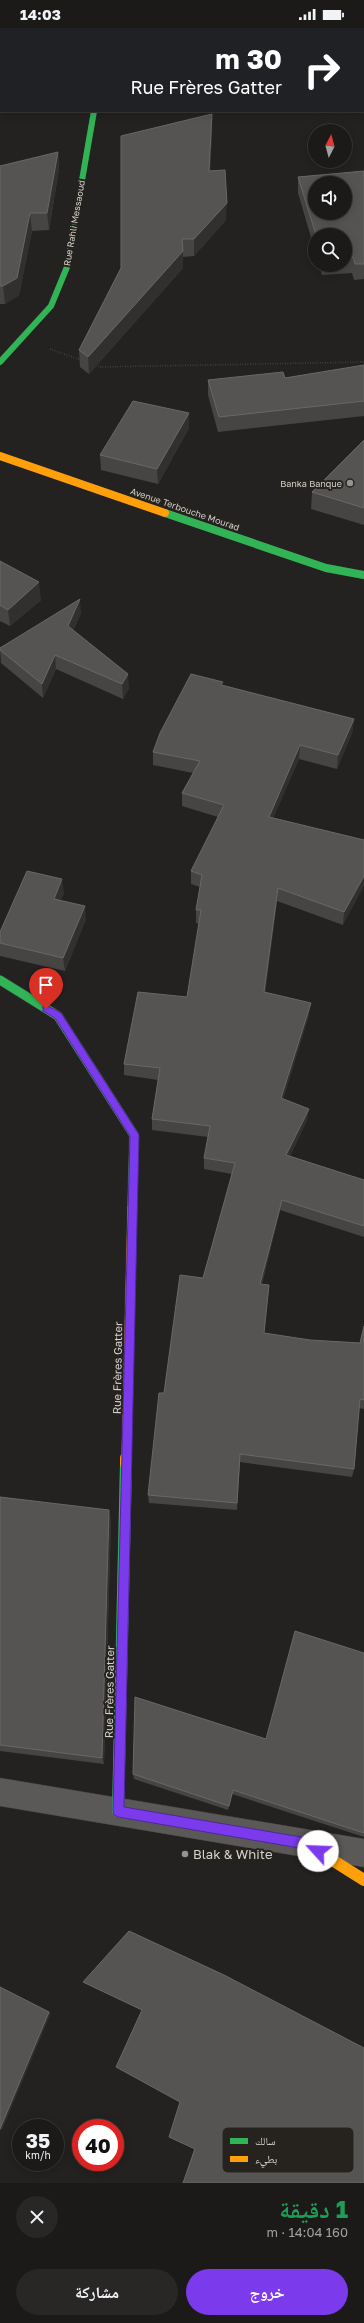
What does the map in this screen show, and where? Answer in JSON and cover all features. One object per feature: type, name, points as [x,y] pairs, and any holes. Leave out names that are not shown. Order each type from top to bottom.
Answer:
[{"type":"street","name":"Rue Rahli Messaoud","points":[[0,362],[51,306],[67,267],[94,112]]},
{"type":"street","name":"Avenue Terbouche Mourad","points":[[0,456],[326,568],[364,575]]},
{"type":"street","name":"Rue Frères Gatter","points":[[0,980],[58,1016],[134,1135],[118,1811]]},
{"type":"street","points":[[0,1792],[364,1853]]},
{"type":"street","points":[[307,1844],[364,1880]]},
{"type":"path","points":[[22,338],[100,367],[364,362]]},
{"type":"building","points":[[212,114],[209,171],[225,170],[227,203],[194,239],[182,239],[183,251],[88,357],[79,350],[121,268],[121,136]]},
{"type":"building","points":[[58,152],[47,213],[30,213],[17,278],[3,286],[0,286],[0,166]]},
{"type":"building","points":[[364,171],[364,264],[355,264],[352,257],[352,228],[314,228],[311,220],[352,220],[352,176],[309,176]]},
{"type":"building","points":[[308,176],[308,209],[298,177]]},
{"type":"building","points":[[364,365],[364,401],[219,417],[208,380],[283,372],[285,378]]},
{"type":"building","points":[[133,401],[189,413],[157,469],[100,455]]},
{"type":"building","points":[[364,440],[364,508],[312,492]]},
{"type":"building","points":[[0,561],[39,582],[8,610],[0,605]]},
{"type":"building","points":[[80,599],[68,626],[128,674],[122,684],[55,655],[42,684],[0,650],[0,648]]},
{"type":"building","points":[[191,674],[223,682],[221,685],[354,719],[338,755],[300,745],[269,817],[364,840],[364,876],[344,912],[278,888],[264,992],[311,1003],[281,1098],[309,1109],[286,1155],[364,1180],[364,1226],[282,1200],[260,1284],[269,1285],[264,1333],[310,1340],[360,1343],[364,1326],[364,1400],[360,1399],[354,1469],[240,1454],[237,1503],[148,1495],[159,1393],[164,1393],[180,1275],[203,1278],[235,1163],[204,1158],[210,1126],[152,1119],[160,1068],[124,1064],[138,992],[187,997],[201,910],[196,910],[202,875],[191,871],[224,805],[182,793],[200,761],[153,752],[160,733]]},
{"type":"building","points":[[27,871],[62,879],[54,899],[85,906],[63,958],[0,943],[0,932]]},
{"type":"building","points":[[0,1497],[109,1510],[102,1758],[0,1745]]},
{"type":"building","points":[[295,1631],[364,1653],[364,1833],[233,1790],[229,1806],[133,1774],[135,1697],[266,1739]]},
{"type":"building","points":[[129,1931],[224,1975],[364,2048],[364,2183],[183,2183],[195,2149],[169,2137],[180,2102],[116,2067],[142,2010],[83,1982]]},
{"type":"building","points":[[0,1987],[49,2012],[0,2129]]},
{"type":"traffic: fast","points":[[0,362],[51,306],[67,267],[94,112]]},
{"type":"traffic: fast","points":[[165,513],[326,568],[364,575]]},
{"type":"traffic: fast","points":[[0,980],[58,1016],[134,1135],[132,1208]]},
{"type":"traffic: fast","points":[[118,1811],[126,1464]]},
{"type":"traffic: slow","points":[[0,456],[165,513]]},
{"type":"traffic: slow","points":[[126,1464],[132,1208]]},
{"type":"traffic: slow","points":[[307,1844],[364,1880]]},
{"type":"place","name":"Banka Banque","points":[[350,483]]},
{"type":"place","name":"Blak & White","points":[[185,1854]]},
{"type":"route","points":[[46,1009],[58,1016],[134,1135],[118,1811],[307,1844],[318,1851]]}]
